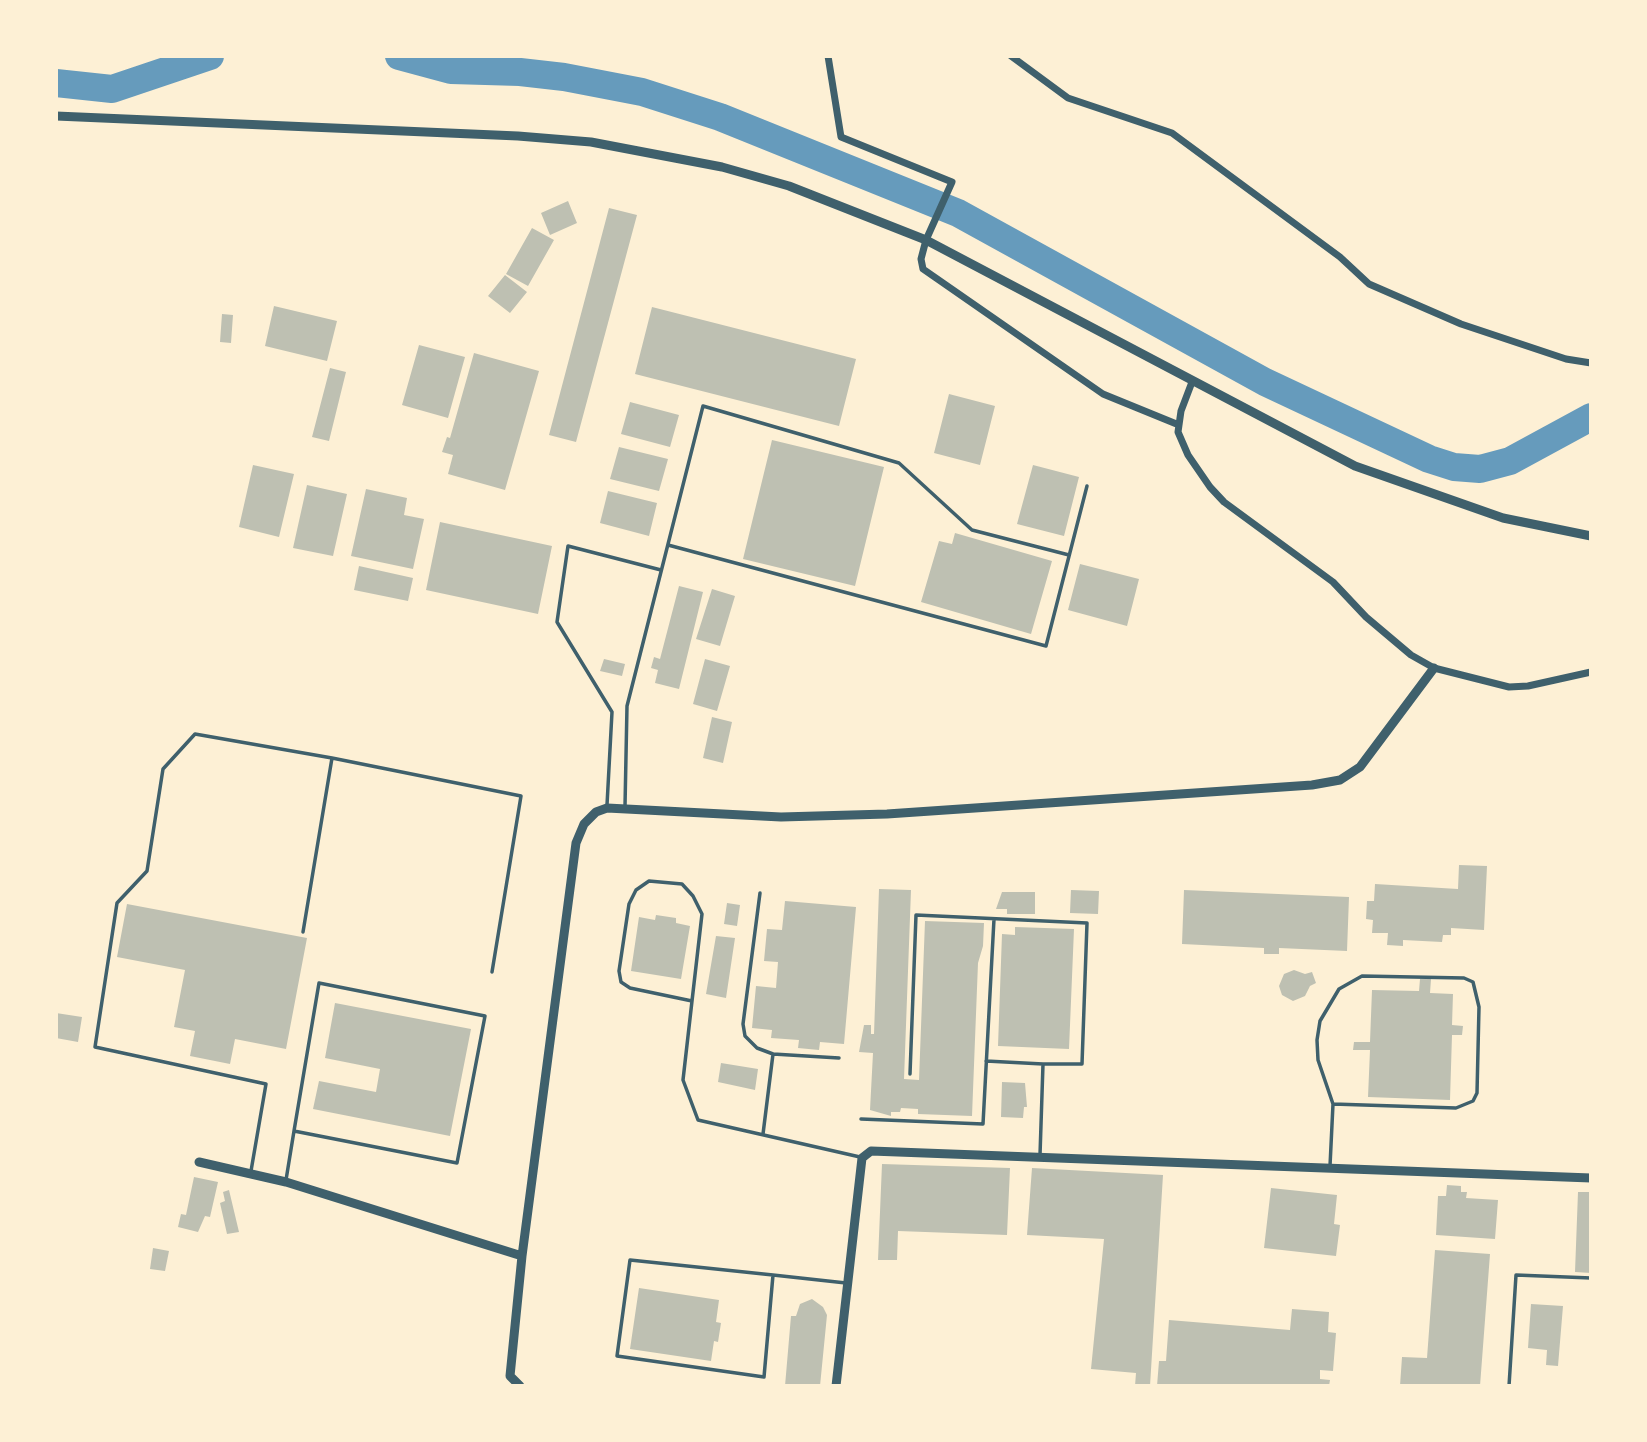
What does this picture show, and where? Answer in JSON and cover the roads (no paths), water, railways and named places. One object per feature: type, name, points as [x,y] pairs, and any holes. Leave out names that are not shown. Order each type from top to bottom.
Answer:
[{"type":"street","points":[[828,56],[841,137],[951,182],[926,240],[921,259],[923,269],[1103,394],[1179,425]]},
{"type":"street","points":[[1011,56],[1068,98],[1172,133],[1330,249],[1369,284],[1461,324],[1566,359],[1591,363]]},
{"type":"street","points":[[56,116],[518,136],[591,142],[722,167],[778,183],[880,219],[926,240],[1355,466],[1503,518],[1591,536]]},
{"type":"street","points":[[1192,382],[1178,432],[1188,455],[1224,502],[1333,582],[1366,617],[1411,655],[1434,668],[1509,687],[1528,686],[1591,671]]},
{"type":"street","points":[[520,1386],[510,1376],[522,1256],[576,843],[584,824],[596,812],[607,808],[625,808],[781,817],[887,814],[1312,785],[1340,780],[1360,767],[1434,668]]},
{"type":"street","points":[[836,1386],[862,1158],[871,1151],[1591,1178]]},
{"type":"street","points":[[199,1162],[286,1182],[522,1256]]},
{"type":"lane","points":[[625,808],[627,706],[702,406],[899,463],[972,530],[1069,555]]},
{"type":"lane","points":[[668,545],[1046,646],[1087,486]]},
{"type":"lane","points":[[607,808],[612,712],[557,622],[568,546],[662,570]]},
{"type":"lane","points":[[250,1173],[266,1084],[95,1047],[117,903],[148,871],[163,769],[195,734],[521,796],[492,972]]},
{"type":"lane","points":[[303,932],[332,758]]},
{"type":"lane","points":[[692,1000],[630,988],[621,982],[619,971],[629,904],[636,890],[649,881],[682,884],[693,896],[702,915],[683,1080],[698,1120],[862,1158]]},
{"type":"lane","points":[[760,893],[743,1024],[745,1036],[757,1048],[773,1054],[839,1058]]},
{"type":"lane","points":[[911,1074],[916,915],[1087,923],[1082,1065],[986,1060]]},
{"type":"lane","points":[[861,1119],[983,1124],[994,918]]},
{"type":"lane","points":[[1330,1168],[1333,1104],[1318,1060],[1317,1040],[1320,1021],[1339,989],[1362,976],[1464,978],[1473,982],[1479,1007],[1477,1093],[1473,1101],[1456,1108],[1333,1104]]},
{"type":"lane","points":[[286,1182],[294,1131],[319,984],[485,1016],[457,1163],[294,1131]]},
{"type":"lane","points":[[762,1134],[773,1054]]},
{"type":"lane","points":[[1040,1157],[1043,1064]]},
{"type":"lane","points":[[773,1275],[764,1377],[617,1356],[631,1260],[773,1275],[848,1284]]},
{"type":"lane","points":[[1509,1386],[1516,1275],[1591,1278]]},
{"type":"waterway","points":[[56,83],[112,89],[210,56]]},
{"type":"waterway","points":[[399,56],[451,70],[520,72],[564,77],[642,92],[720,117],[958,213],[1265,382],[1429,459],[1454,467],[1480,469],[1510,461],[1591,417]]}]
